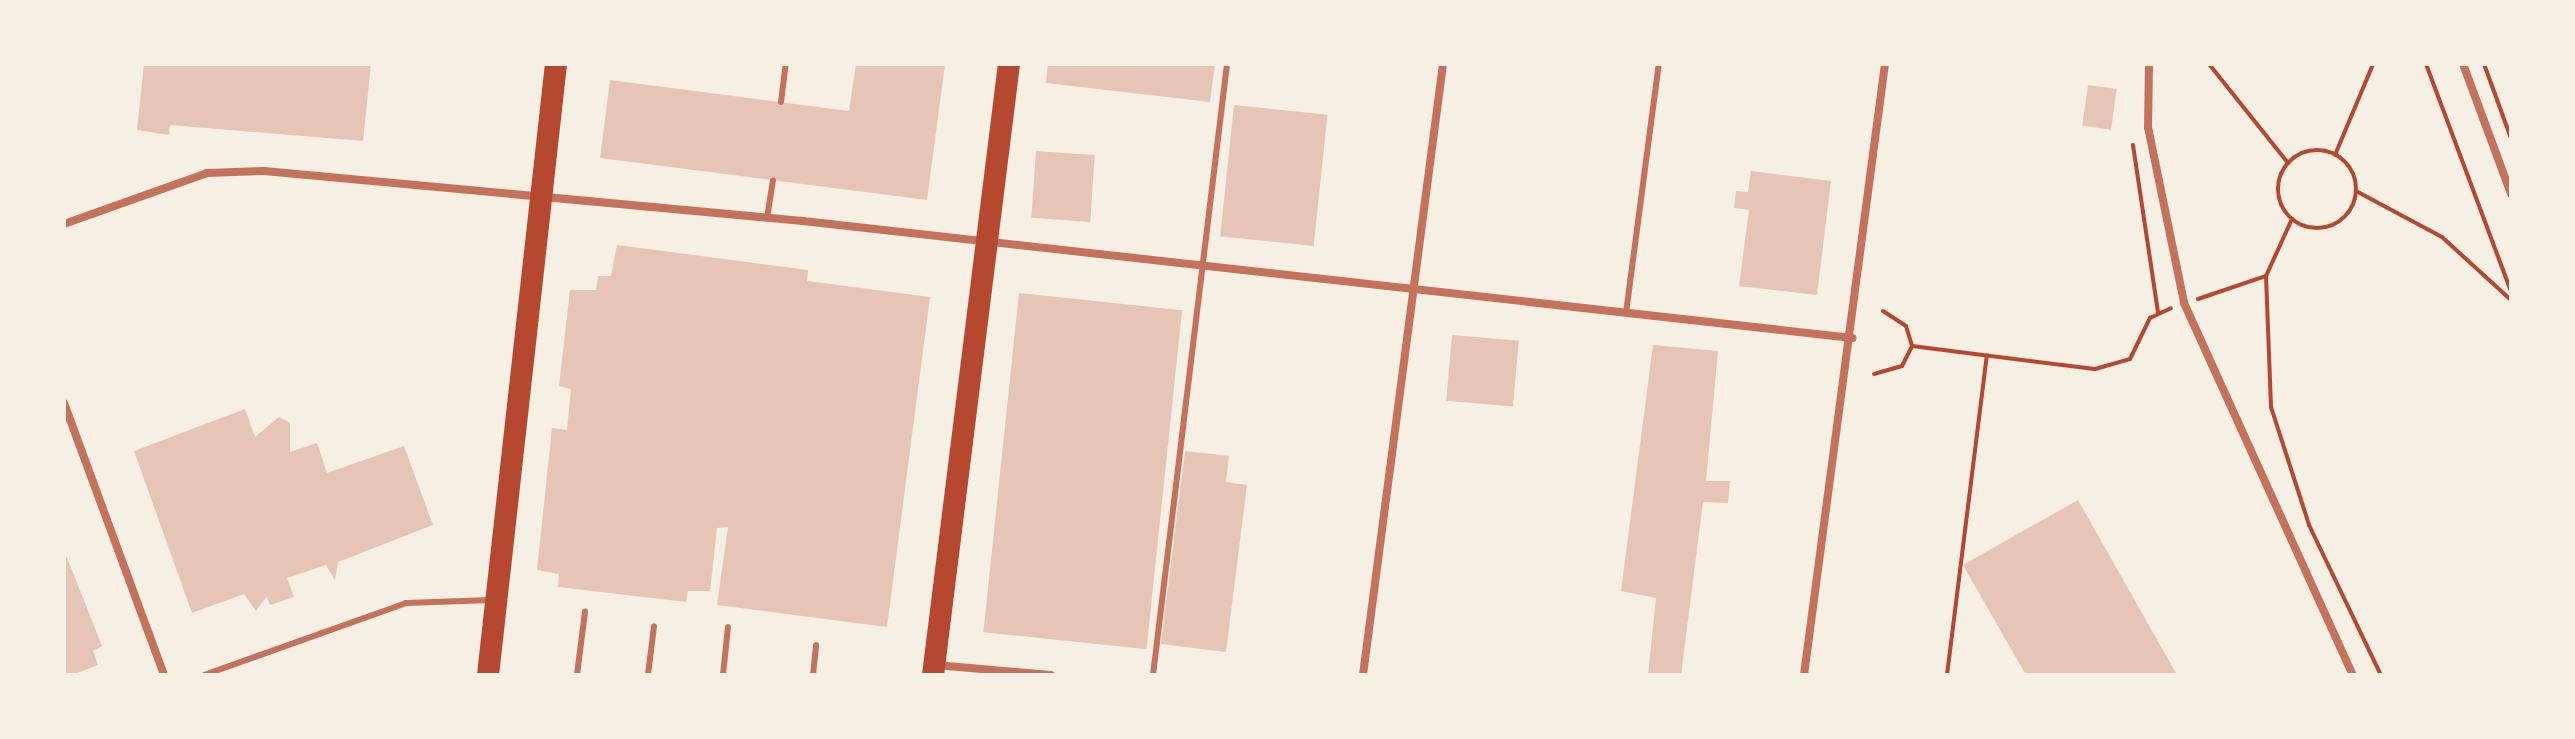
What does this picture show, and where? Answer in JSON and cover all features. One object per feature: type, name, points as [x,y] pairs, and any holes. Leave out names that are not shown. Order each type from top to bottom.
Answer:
[{"type":"highway","points":[[488,675],[556,64]]},
{"type":"highway","points":[[934,670],[1009,64]]},
{"type":"street","points":[[1363,675],[1417,289],[1443,64]]},
{"type":"street","points":[[1804,675],[1852,338],[1885,64]]},
{"type":"street","points":[[2149,64],[2148,127],[2184,303],[2353,675]]},
{"type":"street","points":[[2463,64],[2511,194]]},
{"type":"street","points":[[64,224],[232,169],[987,240],[1852,338]]},
{"type":"street","points":[[64,403],[164,675]]},
{"type":"street","points":[[934,670],[1051,675]]},
{"type":"lane","points":[[781,102],[786,64]]},
{"type":"lane","points":[[1153,675],[1199,264],[1227,64]]},
{"type":"lane","points":[[1626,313],[1659,64]]},
{"type":"lane","points":[[767,218],[773,180]]},
{"type":"lane","points":[[204,675],[406,603],[449,596],[495,600]]},
{"type":"lane","points":[[577,675],[585,612]]},
{"type":"lane","points":[[648,675],[654,626]]},
{"type":"lane","points":[[723,675],[728,627]]},
{"type":"lane","points":[[813,675],[816,645]]},
{"type":"path","points":[[2209,64],[2288,163]]},
{"type":"path","points":[[2335,155],[2373,64]]},
{"type":"path","points":[[2426,64],[2511,291]]},
{"type":"path","points":[[2484,64],[2511,138]]},
{"type":"path","points":[[1912,346],[2110,368],[2130,359],[2158,312],[2135,136]]},
{"type":"path","points":[[2292,219],[2328,227],[2349,213],[2356,191],[2351,169],[2335,155],[2310,151],[2288,163],[2278,186],[2292,219],[2266,276],[2271,407],[2282,451],[2381,675]]},
{"type":"path","points":[[2356,191],[2442,237],[2511,300]]},
{"type":"path","points":[[2158,312],[2266,276]]},
{"type":"path","points":[[1874,374],[1902,366],[1912,346],[1906,326],[1883,311]]},
{"type":"path","points":[[1947,675],[1987,355]]},
{"type":"building","points":[[144,64],[371,64],[363,141],[170,125],[169,135],[137,130]]},
{"type":"building","points":[[856,64],[945,64],[927,200],[600,158],[610,80],[849,111]]},
{"type":"building","points":[[1048,64],[1215,64],[1210,102],[1046,83]]},
{"type":"building","points":[[2088,85],[2117,89],[2111,130],[2082,126]]},
{"type":"building","points":[[1234,105],[1327,115],[1314,246],[1220,236]]},
{"type":"building","points":[[1036,151],[1095,155],[1090,222],[1031,218]]},
{"type":"building","points":[[1751,171],[1831,181],[1817,295],[1739,286],[1749,210],[1734,208],[1736,191],[1748,192]]},
{"type":"building","points":[[617,245],[808,270],[807,281],[930,297],[887,627],[717,605],[728,527],[717,528],[710,591],[688,591],[686,602],[558,587],[559,574],[537,570],[552,428],[567,430],[571,389],[559,386],[570,290],[596,290],[598,276],[611,276]]},
{"type":"building","points":[[1019,293],[1182,310],[1146,649],[983,632]]},
{"type":"building","points":[[1452,335],[1519,341],[1513,407],[1446,401]]},
{"type":"building","points":[[1653,345],[1718,351],[1706,481],[1730,481],[1728,503],[1703,502],[1681,675],[1648,675],[1656,598],[1621,591]]},
{"type":"building","points":[[245,409],[255,437],[279,417],[290,423],[290,452],[317,443],[327,473],[404,446],[433,525],[338,562],[335,580],[326,565],[287,578],[294,597],[270,605],[267,596],[256,611],[244,594],[192,613],[134,451]]},
{"type":"building","points":[[1185,451],[1229,456],[1226,482],[1247,485],[1226,652],[1161,644]]},
{"type":"building","points":[[2078,500],[2177,675],[2026,675],[1963,565]]},
{"type":"building","points":[[64,550],[102,646],[93,651],[98,665],[72,675],[64,675]]}]
